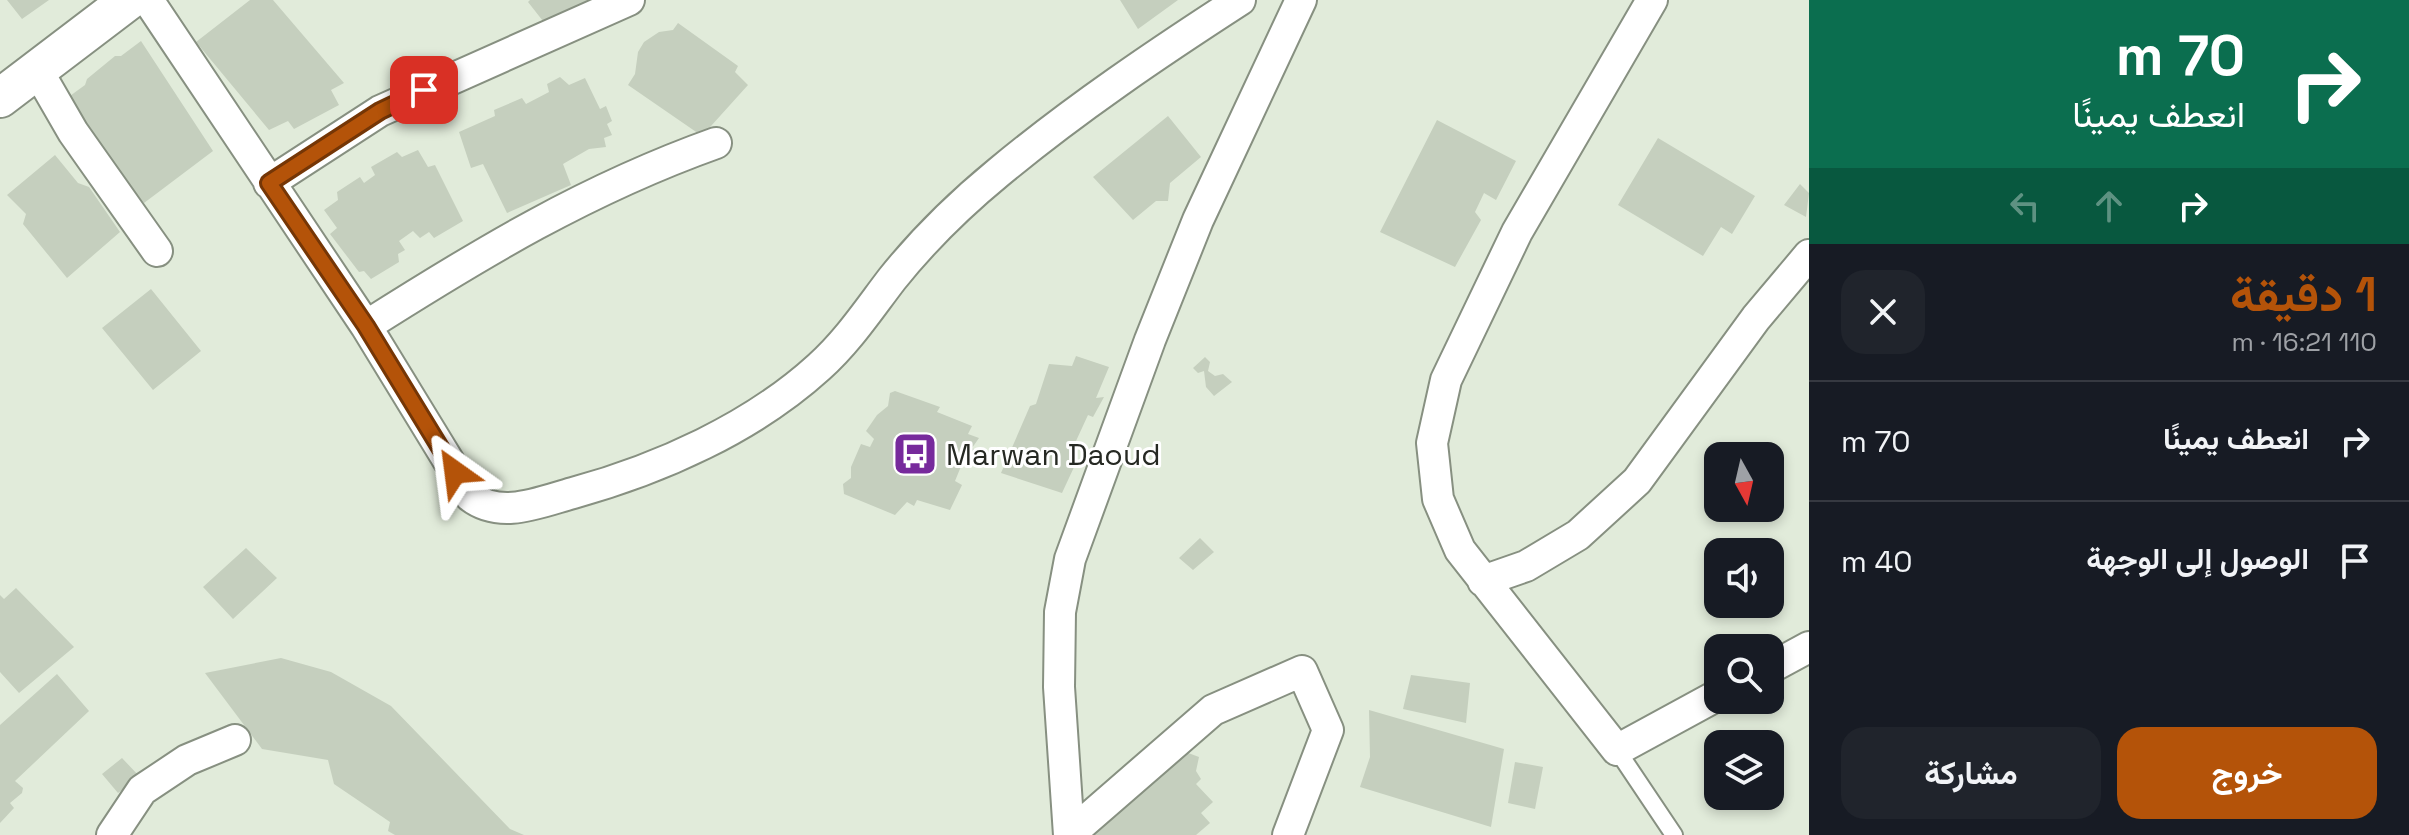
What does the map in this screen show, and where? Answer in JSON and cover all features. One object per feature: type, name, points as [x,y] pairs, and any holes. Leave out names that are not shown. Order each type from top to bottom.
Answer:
[{"type":"street","points":[[0,98],[129,0]]},
{"type":"street","points":[[148,0],[366,326],[470,496],[494,509],[516,507],[596,487],[658,465],[730,428],[819,367],[851,335],[894,277],[945,218],[1063,121],[1240,0]]},
{"type":"street","points":[[269,183],[380,111],[629,0]]},
{"type":"street","points":[[1069,835],[1059,687],[1060,612],[1070,559],[1150,340],[1198,220],[1301,0]]},
{"type":"street","points":[[1652,0],[1517,232],[1446,380],[1432,443],[1438,499],[1460,550],[1617,750],[1704,703]]},
{"type":"street","points":[[36,68],[73,132],[157,251]]},
{"type":"street","points":[[366,326],[523,229],[600,189],[716,143]]},
{"type":"street","points":[[1483,581],[1526,566],[1578,535],[1637,481],[1756,318],[1809,255]]},
{"type":"street","points":[[1784,660],[1809,647]]},
{"type":"street","points":[[1069,835],[1213,710],[1302,671],[1328,730],[1288,835]]},
{"type":"street","points":[[112,835],[142,790],[187,760],[235,740]]},
{"type":"lane","points":[[1617,750],[1674,835]]},
{"type":"building","points":[[7,0],[49,0],[22,19]]},
{"type":"building","points":[[250,0],[273,0],[344,83],[331,90],[339,105],[294,129],[288,121],[269,130],[196,42]]},
{"type":"building","points":[[610,0],[550,30],[528,2]]},
{"type":"building","points":[[1120,0],[1178,0],[1138,29]]},
{"type":"building","points":[[678,23],[738,66],[735,72],[748,85],[702,136],[628,85],[635,74],[638,52],[644,42],[659,32],[673,30]]},
{"type":"building","points":[[141,41],[213,151],[144,203],[63,101],[115,56],[121,56]]},
{"type":"building","points":[[560,77],[569,85],[585,78],[600,109],[606,106],[612,121],[607,124],[612,135],[604,138],[606,147],[589,149],[563,164],[571,185],[507,213],[483,164],[471,168],[459,132],[495,116],[494,110],[522,98],[526,104],[549,92],[547,84]]},
{"type":"building","points":[[1168,116],[1201,157],[1170,183],[1168,201],[1156,201],[1133,220],[1093,177]]},
{"type":"building","points":[[1437,120],[1516,161],[1496,200],[1484,193],[1475,212],[1481,220],[1455,267],[1380,232]]},
{"type":"building","points":[[1658,138],[1755,196],[1732,234],[1721,227],[1703,256],[1618,205]]},
{"type":"building","points":[[418,150],[428,167],[435,165],[463,221],[434,238],[429,232],[420,238],[413,231],[399,241],[405,250],[398,254],[399,262],[371,279],[364,271],[359,272],[330,234],[337,228],[324,210],[338,200],[337,192],[360,177],[364,183],[375,175],[371,167],[397,152],[402,157]]},
{"type":"building","points":[[55,155],[78,183],[89,187],[120,232],[67,278],[23,224],[26,214],[7,195]]},
{"type":"building","points":[[1800,184],[1809,193],[1806,217],[1784,205]]},
{"type":"building","points":[[151,289],[201,351],[153,390],[102,328]]},
{"type":"building","points":[[1076,356],[1109,367],[1096,398],[1104,397],[1093,417],[1088,415],[1070,454],[1075,465],[1062,493],[1001,473],[1030,406],[1036,404],[1049,364],[1072,366]]},
{"type":"building","points":[[1205,357],[1210,362],[1208,371],[1215,376],[1223,374],[1232,382],[1214,396],[1206,387],[1204,371],[1198,373],[1193,368]]},
{"type":"building","points":[[895,391],[940,407],[937,412],[972,426],[968,434],[979,438],[972,448],[977,451],[972,461],[964,459],[955,481],[962,485],[950,510],[917,500],[914,506],[907,502],[895,515],[844,494],[843,484],[851,478],[851,467],[861,444],[870,447],[874,439],[866,431],[888,406],[890,393]]},
{"type":"building","points":[[1200,538],[1214,552],[1193,570],[1179,558]]},
{"type":"building","points":[[246,548],[277,578],[233,619],[203,587]]},
{"type":"building","points":[[16,588],[74,647],[19,693],[0,672],[0,595],[4,599]]},
{"type":"building","points":[[281,658],[331,672],[391,706],[510,829],[524,835],[395,835],[388,831],[390,822],[334,784],[328,760],[262,749],[205,673]]},
{"type":"building","points":[[57,674],[89,711],[15,781],[23,788],[22,793],[10,803],[14,808],[0,823],[0,725]]},
{"type":"building","points":[[1411,675],[1470,683],[1466,723],[1403,709]]},
{"type":"building","points":[[1369,710],[1504,749],[1491,827],[1360,787],[1370,757]]},
{"type":"building","points":[[1183,751],[1199,757],[1196,771],[1201,779],[1196,784],[1213,802],[1201,813],[1210,823],[1196,835],[1089,835]]},
{"type":"building","points":[[122,758],[140,777],[118,793],[102,774]]},
{"type":"building","points":[[1515,762],[1543,767],[1535,809],[1508,803]]},
{"type":"place","name":"Marwan Daoud","points":[[915,454]]},
{"type":"route","points":[[424,90],[380,111],[269,183],[366,326],[455,472]]}]
